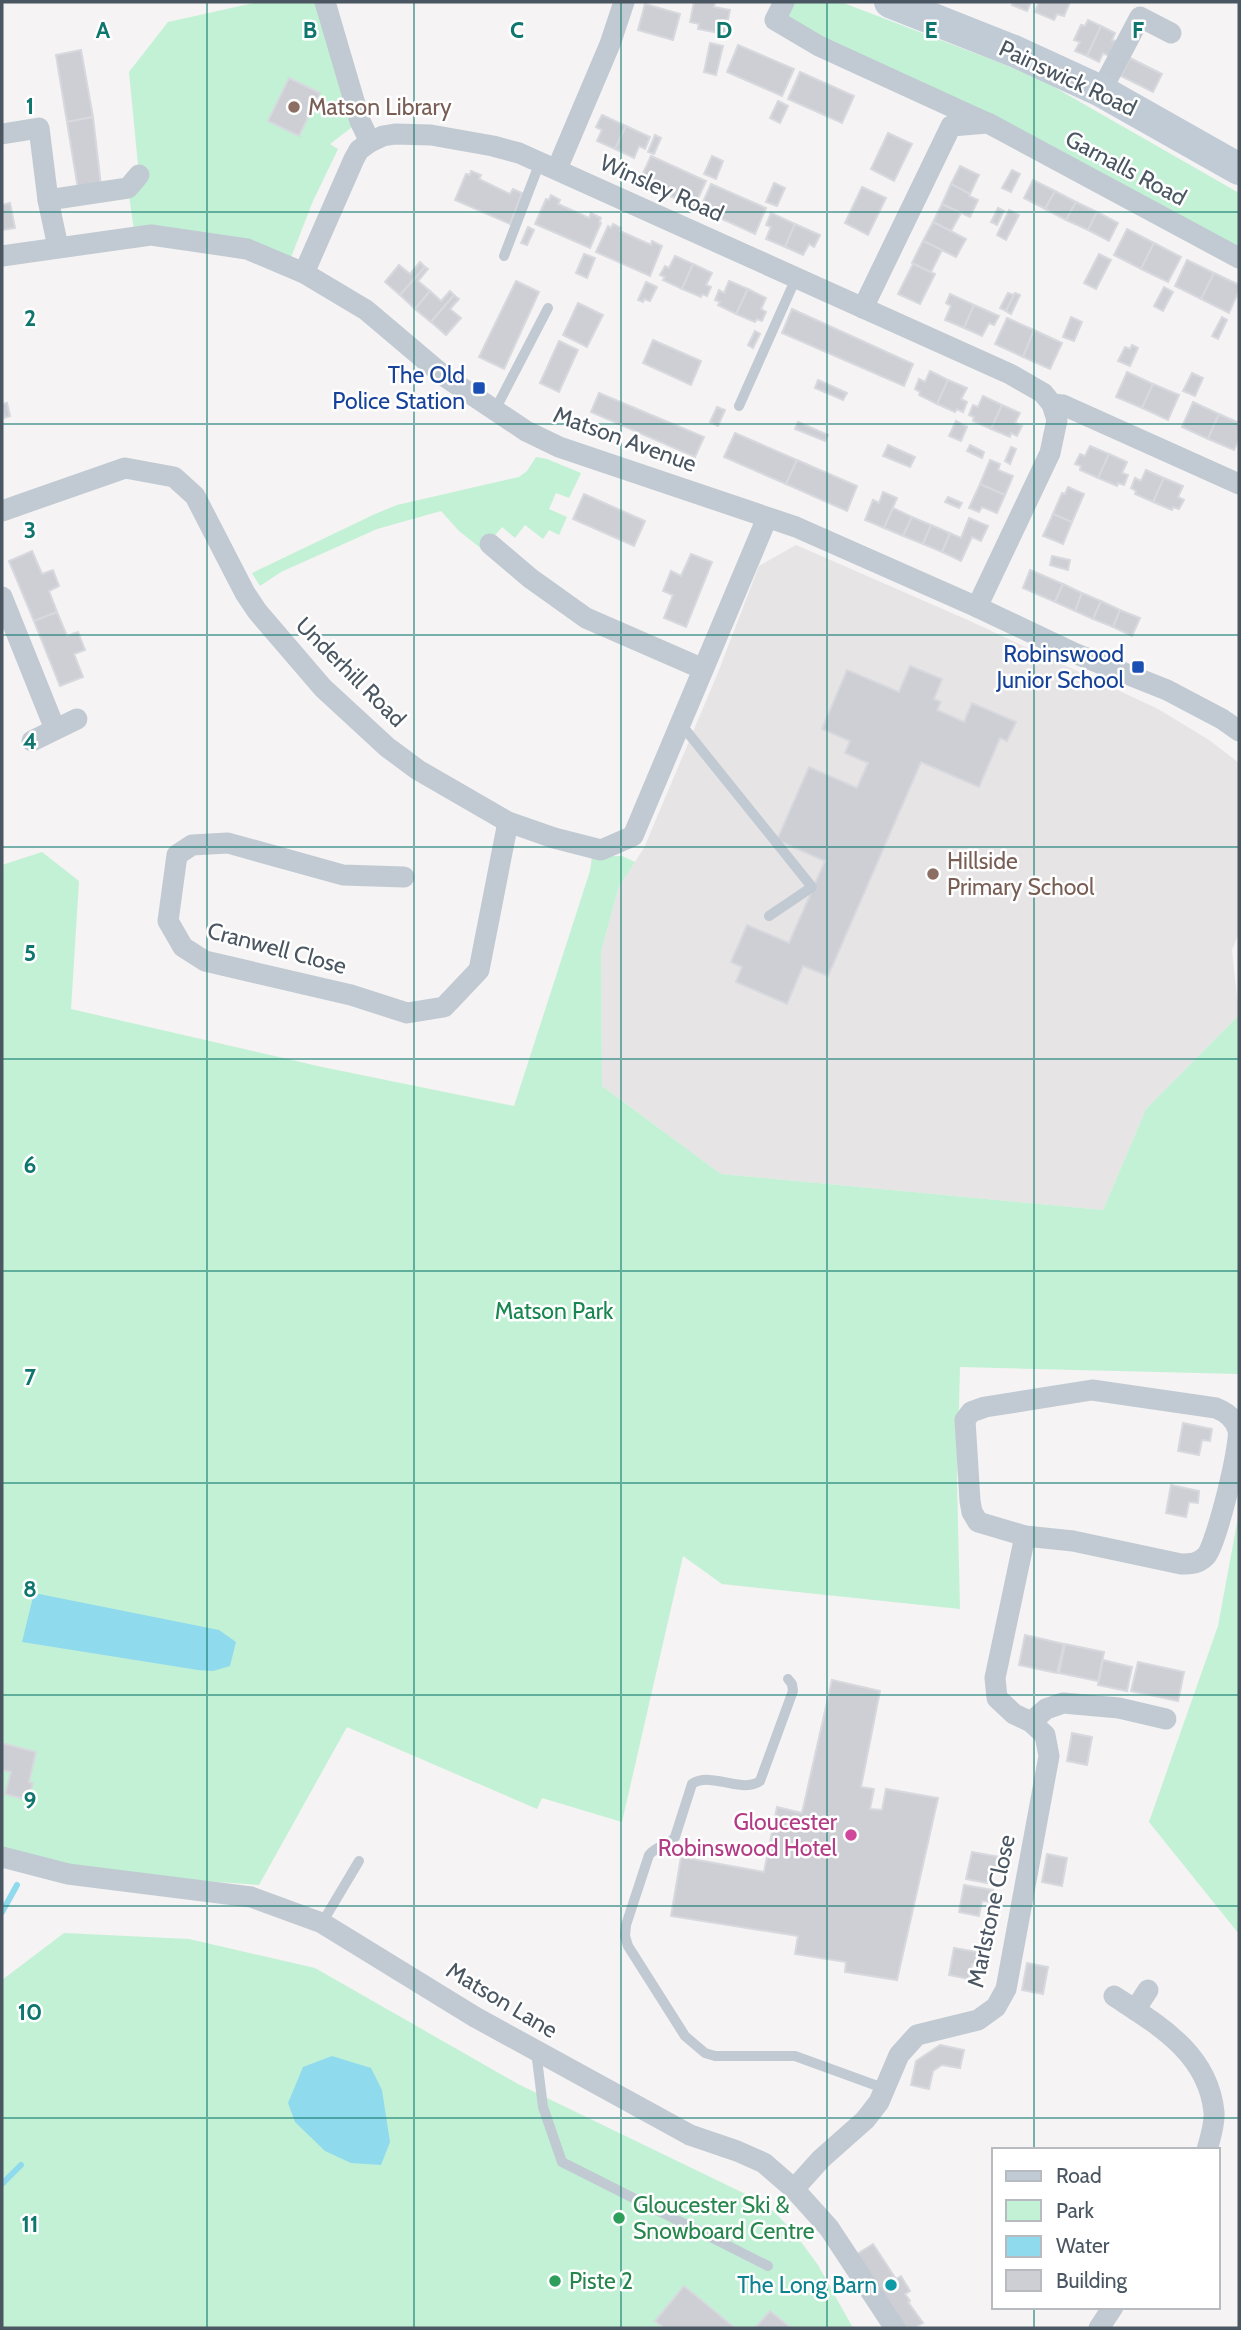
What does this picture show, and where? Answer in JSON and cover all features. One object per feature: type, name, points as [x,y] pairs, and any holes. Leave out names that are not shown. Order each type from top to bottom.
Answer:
[{"type":"main road","name":"Painswick Road","points":[[890,2],[1014,51],[1101,91],[1239,169]]},
{"type":"street","points":[[304,273],[354,159],[359,150],[370,142],[360,121],[325,2]]},
{"type":"street","points":[[549,166],[610,44],[624,2]]},
{"type":"street","name":"Garnalls Road","points":[[784,2],[775,20],[819,46],[988,123],[1239,258]]},
{"type":"street","points":[[1101,91],[1140,17],[1171,33]]},
{"type":"street","points":[[863,308],[951,126],[988,123]]},
{"type":"street","points":[[2,134],[39,128],[48,201],[58,247]]},
{"type":"street","name":"Winsley Road","points":[[370,142],[395,134],[431,135],[494,146],[549,166],[1010,374],[1043,393],[1052,404],[1063,405],[1239,484]]},
{"type":"street","points":[[48,201],[128,188],[139,175]]},
{"type":"street","name":"Matson Avenue","points":[[2,256],[151,235],[247,249],[304,273],[366,310],[444,376],[526,431],[559,447],[796,527],[1074,653],[1167,690],[1239,731]]},
{"type":"street","points":[[977,607],[1051,453],[1057,421],[1052,404]]},
{"type":"street","name":"Underhill Road","points":[[2,511],[125,468],[174,477],[194,496],[257,611],[332,697],[387,747],[418,770],[508,822],[601,850],[633,835],[768,518]]},
{"type":"street","points":[[490,544],[530,578],[586,618],[703,669]]},
{"type":"street","points":[[2,597],[55,729]]},
{"type":"street","points":[[32,741],[77,719]]},
{"type":"street","name":"Cranwell Close","points":[[404,877],[343,875],[228,843],[192,845],[177,855],[168,921],[183,947],[205,961],[351,995],[407,1013],[444,1007],[479,970],[508,822]]},
{"type":"street","points":[[1092,1390],[1199,1404],[1225,1412],[1232,1419],[1238,1431],[1238,1448],[1218,1533],[1207,1555],[1195,1564],[1181,1564],[1073,1541],[1025,1536],[978,1522],[972,1512],[965,1420],[971,1412],[985,1407],[1092,1390]]},
{"type":"street","name":"Marlstone Close","points":[[883,2088],[899,2055],[917,2035],[978,2020],[996,2007],[1006,1989],[1049,1756],[1045,1735],[1031,1722],[1014,1714],[997,1698],[995,1678],[1025,1536]]},
{"type":"street","points":[[1031,1722],[1046,1709],[1063,1703],[1119,1708],[1166,1718]]},
{"type":"street","name":"Matson Lane","points":[[2,1857],[68,1874],[251,1896],[322,1923],[370,1950],[475,2017],[690,2136],[764,2163],[794,2189],[829,2228],[895,2328]]},
{"type":"street","points":[[1135,2010],[1148,1990]]},
{"type":"street","points":[[1114,1996],[1171,2034],[1189,2052],[1202,2075],[1214,2112],[1208,2148]]},
{"type":"street","points":[[794,2189],[821,2159],[865,2120],[879,2102],[883,2088]]},
{"type":"street","points":[[1099,2328],[1112,2309]]},
{"type":"lane","points":[[505,256],[549,166]]},
{"type":"lane","points":[[739,406],[796,278]]},
{"type":"lane","points":[[495,410],[548,308]]},
{"type":"lane","points":[[680,723],[812,887],[769,916]]},
{"type":"lane","points":[[788,1679],[793,1691],[760,1781],[752,1785],[700,1779],[692,1784],[675,1837],[669,1843],[657,1846],[649,1855],[626,1925],[625,1936],[628,1946],[685,2036],[705,2053],[715,2056],[795,2056],[883,2088]]},
{"type":"lane","points":[[322,1923],[359,1861]]},
{"type":"lane","points":[[536,2051],[543,2107],[562,2162],[768,2266]]},
{"type":"shaded area","name":"Hillside Primary School","points":[[796,545],[970,621],[1158,709],[1209,740],[1239,763],[1239,933],[1232,950],[1239,1015],[1146,1109],[1103,1210],[721,1174],[602,1086],[601,952],[619,886],[644,848],[717,675],[759,566]]},
{"type":"green space","points":[[258,2],[325,2],[360,121],[330,144],[338,149],[313,201],[288,265],[135,237],[128,189],[139,175],[129,72],[168,22]]},
{"type":"green space","points":[[786,2],[841,2],[1047,83],[1239,193],[1239,258],[775,20]]},
{"type":"green space","points":[[536,457],[581,473],[569,498],[556,493],[549,509],[567,517],[559,535],[549,530],[543,539],[525,525],[515,538],[502,527],[483,550],[459,531],[441,511],[377,529],[281,572],[260,586],[252,573],[397,505],[519,477],[527,471]]},
{"type":"green space","name":"Matson Park","points":[[42,852],[79,881],[71,1009],[322,1067],[514,1106],[590,871],[592,856],[622,856],[635,862],[619,886],[601,952],[602,1086],[721,1174],[1103,1210],[1146,1109],[1239,1015],[1239,1374],[960,1367],[957,1482],[960,1609],[722,1584],[683,1556],[622,1822],[542,1798],[537,1809],[347,1727],[259,1885],[68,1871],[2,1853],[2,865]]},
{"type":"green space","points":[[1239,1512],[1239,1934],[1149,1822],[1218,1626]]},
{"type":"green space","points":[[64,1933],[189,1939],[315,1968],[518,2084],[766,2204],[793,2231],[818,2265],[853,2328],[2,2328],[2,1980]]},
{"type":"water","points":[[34,1593],[219,1630],[236,1642],[230,1666],[213,1671],[198,1670],[22,1642]]},
{"type":"water","points":[[332,2056],[371,2068],[382,2090],[390,2142],[381,2165],[351,2163],[325,2151],[295,2122],[288,2103],[303,2067]]},
{"type":"building","points":[[694,2],[715,2],[714,7],[730,10],[725,34],[698,29],[699,24],[690,22]]},
{"type":"building","points":[[1014,2],[1031,2],[1027,11],[1012,5]]},
{"type":"building","points":[[1039,2],[1070,2],[1064,16],[1057,14],[1054,20],[1035,12]]},
{"type":"building","points":[[645,4],[680,14],[673,40],[638,30]]},
{"type":"building","points":[[1088,20],[1101,26],[1087,56],[1075,51],[1080,42],[1074,40],[1081,25],[1085,26]]},
{"type":"building","points":[[1101,26],[1115,33],[1112,40],[1116,41],[1109,56],[1103,53],[1099,62],[1087,56]]},
{"type":"building","points":[[710,43],[723,46],[716,75],[704,72]]},
{"type":"building","points":[[738,45],[794,69],[782,96],[727,72]]},
{"type":"building","points":[[81,50],[93,117],[67,122],[56,55]]},
{"type":"building","points":[[1130,58],[1162,74],[1153,92],[1121,76]]},
{"type":"building","points":[[800,72],[854,96],[842,123],[788,99]]},
{"type":"building","name":"Matson Library","points":[[289,78],[320,93],[299,136],[268,121]]},
{"type":"building","points":[[778,101],[788,106],[780,123],[770,118]]},
{"type":"building","points":[[602,115],[626,126],[615,149],[597,141],[602,130],[596,127]]},
{"type":"building","points":[[93,117],[101,186],[78,189],[67,122]]},
{"type":"building","points":[[626,126],[650,137],[645,149],[639,146],[634,158],[615,149]]},
{"type":"building","points":[[888,133],[912,144],[894,181],[871,169]]},
{"type":"building","points":[[655,135],[661,138],[654,154],[648,152]]},
{"type":"building","points":[[651,156],[706,181],[694,207],[639,182]]},
{"type":"building","points":[[712,156],[723,161],[716,179],[704,174]]},
{"type":"building","points":[[960,166],[979,175],[970,194],[951,184]]},
{"type":"building","points":[[1012,170],[1020,174],[1011,192],[1002,188]]},
{"type":"building","points":[[471,171],[481,175],[479,179],[510,194],[513,189],[522,193],[510,224],[455,200],[466,174],[470,175]]},
{"type":"building","points":[[1033,180],[1055,191],[1045,209],[1024,198]]},
{"type":"building","points":[[774,183],[785,188],[777,206],[766,202]]},
{"type":"building","points":[[711,184],[766,208],[755,234],[700,209]]},
{"type":"building","points":[[951,184],[978,200],[970,217],[942,204]]},
{"type":"building","points":[[862,187],[886,198],[868,235],[845,223]]},
{"type":"building","points":[[1055,191],[1076,202],[1066,220],[1045,209]]},
{"type":"building","points":[[551,195],[560,200],[558,204],[589,218],[591,213],[601,218],[590,248],[535,224],[546,199],[549,200]]},
{"type":"building","points":[[1076,202],[1097,212],[1088,230],[1066,220]]},
{"type":"building","points":[[10,203],[15,228],[2,230],[2,205]]},
{"type":"building","points":[[942,204],[961,213],[951,231],[933,222]]},
{"type":"building","points":[[998,208],[1004,211],[997,225],[991,222]]},
{"type":"building","points":[[1009,210],[1019,215],[1006,240],[997,235]]},
{"type":"building","points":[[1097,212],[1118,223],[1109,241],[1088,230]]},
{"type":"building","points":[[771,213],[795,224],[785,247],[766,239],[771,227],[766,225]]},
{"type":"building","points":[[933,222],[966,239],[956,257],[923,241]]},
{"type":"building","points":[[613,224],[621,228],[620,231],[651,245],[652,241],[662,246],[650,276],[596,252],[608,226],[611,228]]},
{"type":"building","points":[[795,224],[820,235],[814,247],[809,244],[803,255],[785,247]]},
{"type":"building","points":[[528,227],[534,230],[527,245],[521,243]]},
{"type":"building","points":[[1127,229],[1154,243],[1141,269],[1114,255]]},
{"type":"building","points":[[923,241],[942,250],[931,272],[912,263]]},
{"type":"building","points":[[1154,243],[1181,257],[1168,282],[1141,269]]},
{"type":"building","points":[[584,254],[595,258],[587,278],[576,273]]},
{"type":"building","points":[[1099,254],[1111,260],[1096,289],[1084,283]]},
{"type":"building","points":[[675,256],[693,264],[682,289],[663,280],[665,277],[660,275],[665,266],[669,268]]},
{"type":"building","points":[[1187,260],[1214,273],[1201,299],[1175,286]]},
{"type":"building","points":[[420,262],[425,267],[400,295],[385,282],[399,265],[410,274]]},
{"type":"building","points":[[693,264],[712,273],[706,285],[711,287],[707,296],[702,294],[701,297],[682,289]]},
{"type":"building","points":[[913,264],[935,274],[920,304],[898,294]]},
{"type":"building","points":[[425,267],[428,269],[418,281],[430,291],[415,309],[400,295]]},
{"type":"building","points":[[1214,273],[1239,285],[1229,313],[1201,299]]},
{"type":"building","points":[[516,281],[539,292],[504,369],[479,357]]},
{"type":"building","points":[[729,281],[748,289],[736,314],[718,305],[720,302],[715,300],[719,290],[724,293]]},
{"type":"building","points":[[646,282],[657,287],[650,301],[644,299],[643,302],[638,300]]},
{"type":"building","points":[[1164,287],[1173,292],[1163,311],[1154,306]]},
{"type":"building","points":[[748,289],[766,298],[761,309],[766,312],[762,321],[757,319],[755,322],[736,314]]},
{"type":"building","points":[[430,291],[441,301],[450,291],[454,295],[431,322],[415,309]]},
{"type":"building","points":[[1008,293],[1014,295],[1006,311],[1000,308]]},
{"type":"building","points":[[1015,293],[1020,295],[1011,314],[1006,311]]},
{"type":"building","points":[[950,294],[974,305],[964,328],[945,320],[951,306],[946,303]]},
{"type":"building","points":[[454,295],[459,299],[450,309],[461,318],[446,335],[431,322]]},
{"type":"building","points":[[578,303],[603,315],[587,347],[563,335]]},
{"type":"building","points":[[974,305],[999,316],[994,325],[989,323],[982,336],[964,328]]},
{"type":"building","points":[[792,309],[913,364],[904,386],[782,333]]},
{"type":"building","points":[[1071,317],[1082,322],[1074,341],[1063,337]]},
{"type":"building","points":[[1222,317],[1227,320],[1218,339],[1212,336]]},
{"type":"building","points":[[1007,318],[1034,330],[1023,357],[995,344]]},
{"type":"building","points":[[1034,330],[1062,343],[1050,369],[1023,357]]},
{"type":"building","points":[[755,331],[760,334],[753,348],[748,345]]},
{"type":"building","points":[[653,340],[701,361],[691,385],[643,363]]},
{"type":"building","points":[[559,341],[578,350],[559,392],[540,383]]},
{"type":"building","points":[[1132,345],[1138,348],[1130,366],[1118,361],[1125,347],[1130,349]]},
{"type":"building","points":[[930,371],[948,380],[937,404],[919,395],[920,392],[915,389],[919,379],[925,382]]},
{"type":"building","points":[[1127,372],[1153,384],[1142,408],[1116,397]]},
{"type":"building","points":[[1192,373],[1203,378],[1195,396],[1183,391]]},
{"type":"building","points":[[818,380],[847,393],[843,400],[815,388]]},
{"type":"building","points":[[948,380],[967,388],[961,399],[967,402],[963,412],[957,409],[955,412],[937,404]]},
{"type":"building","points":[[1153,384],[1179,395],[1168,420],[1142,408]]},
{"type":"building","points":[[599,393],[704,437],[695,457],[591,412]]},
{"type":"building","points":[[983,396],[1002,405],[991,429],[973,421],[974,417],[969,415],[973,405],[978,407]]},
{"type":"building","points":[[1193,402],[1219,414],[1208,439],[1182,427]]},
{"type":"building","points":[[7,403],[10,416],[4,418],[2,404]]},
{"type":"building","points":[[1002,405],[1020,413],[1015,423],[1022,426],[1017,436],[1011,433],[1010,437],[991,429]]},
{"type":"building","points":[[717,407],[725,410],[718,426],[710,422]]},
{"type":"building","points":[[1219,414],[1239,423],[1239,439],[1234,450],[1208,439]]},
{"type":"building","points":[[956,421],[967,427],[961,441],[949,436]]},
{"type":"building","points":[[798,422],[828,435],[825,441],[795,429]]},
{"type":"building","points":[[735,433],[797,460],[786,484],[724,457]]},
{"type":"building","points":[[888,445],[915,457],[910,467],[883,456]]},
{"type":"building","points":[[970,445],[984,452],[982,458],[967,451]]},
{"type":"building","points":[[1090,446],[1109,454],[1098,478],[1080,470],[1081,466],[1075,464],[1080,454],[1085,456]]},
{"type":"building","points":[[1011,447],[1016,449],[1010,464],[1005,461]]},
{"type":"building","points":[[1109,454],[1127,462],[1122,473],[1128,475],[1124,485],[1118,483],[1117,486],[1098,478]]},
{"type":"building","points":[[797,460],[857,486],[847,511],[786,484]]},
{"type":"building","points":[[990,460],[1000,464],[998,470],[1013,476],[1005,495],[980,484]]},
{"type":"building","points":[[1146,470],[1164,478],[1153,502],[1135,494],[1136,491],[1131,488],[1135,478],[1141,481]]},
{"type":"building","points":[[1164,478],[1183,486],[1178,497],[1184,500],[1179,509],[1173,507],[1172,510],[1153,502]]},
{"type":"building","points":[[980,484],[1005,495],[997,513],[982,507],[979,512],[969,508]]},
{"type":"building","points":[[1068,487],[1084,494],[1072,522],[1053,514],[1062,493],[1065,494]]},
{"type":"building","points":[[883,492],[897,498],[884,528],[865,520],[873,500],[879,503]]},
{"type":"building","points":[[584,494],[645,521],[634,546],[573,519]]},
{"type":"building","points":[[948,497],[962,503],[959,508],[945,502]]},
{"type":"building","points":[[893,508],[912,517],[903,536],[884,528]]},
{"type":"building","points":[[1053,514],[1072,522],[1063,544],[1043,536]]},
{"type":"building","points":[[912,517],[931,525],[923,544],[903,536]]},
{"type":"building","points":[[969,518],[988,526],[981,541],[972,537],[961,561],[942,552],[950,533],[961,538]]},
{"type":"building","points":[[931,525],[950,533],[942,552],[923,544]]},
{"type":"building","points":[[32,551],[42,574],[53,570],[59,586],[49,591],[57,612],[34,621],[9,561]]},
{"type":"building","points":[[691,554],[712,562],[686,627],[664,618],[673,595],[663,591],[671,571],[681,576]]},
{"type":"building","points":[[1052,556],[1070,560],[1068,570],[1050,565]]},
{"type":"building","points":[[1030,570],[1063,584],[1055,602],[1023,588]]},
{"type":"building","points":[[1063,584],[1082,593],[1075,611],[1055,602]]},
{"type":"building","points":[[1082,593],[1101,601],[1093,619],[1075,611]]},
{"type":"building","points":[[1101,601],[1120,610],[1113,627],[1093,619]]},
{"type":"building","points":[[1120,610],[1140,618],[1132,636],[1113,627]]},
{"type":"building","points":[[57,612],[67,636],[78,632],[85,650],[74,654],[83,677],[60,686],[34,621]]},
{"type":"building","points":[[910,666],[942,679],[934,699],[941,702],[937,710],[964,722],[972,703],[1016,722],[1007,741],[1000,738],[979,787],[921,762],[828,976],[803,966],[787,1004],[736,982],[742,967],[731,962],[747,925],[789,943],[825,861],[777,840],[809,767],[857,788],[868,763],[845,753],[850,741],[822,729],[847,670],[899,692]]},
{"type":"building","points":[[1183,1423],[1212,1429],[1210,1441],[1202,1440],[1199,1455],[1178,1451]]},
{"type":"building","points":[[1171,1485],[1199,1491],[1198,1503],[1189,1502],[1186,1517],[1166,1513]]},
{"type":"building","points":[[1025,1635],[1064,1644],[1057,1673],[1019,1665]]},
{"type":"building","points":[[1065,1644],[1104,1652],[1098,1681],[1059,1673]]},
{"type":"building","points":[[1103,1660],[1132,1667],[1127,1691],[1098,1685]]},
{"type":"building","points":[[1138,1662],[1184,1672],[1178,1701],[1131,1691]]},
{"type":"building","name":"Gloucester Robinswood Hotel","points":[[832,1680],[880,1691],[861,1787],[874,1789],[870,1809],[882,1810],[886,1789],[938,1798],[897,1980],[845,1972],[846,1962],[795,1954],[798,1936],[671,1916],[681,1857],[764,1872],[777,1807],[802,1813]]},
{"type":"building","points":[[1072,1733],[1092,1737],[1087,1765],[1067,1761]]},
{"type":"building","points":[[2,1743],[36,1752],[29,1782],[33,1783],[28,1800],[5,1794],[11,1772],[2,1770]]},
{"type":"building","points":[[972,1852],[1000,1857],[998,1869],[990,1868],[987,1883],[966,1879]]},
{"type":"building","points":[[1047,1854],[1067,1858],[1062,1886],[1042,1882]]},
{"type":"building","points":[[964,1885],[993,1890],[991,1902],[982,1901],[979,1916],[959,1912]]},
{"type":"building","points":[[954,1948],[983,1953],[981,1965],[972,1964],[969,1979],[949,1975]]},
{"type":"building","points":[[1027,1963],[1048,1967],[1043,1994],[1022,1990]]},
{"type":"building","points":[[940,2045],[964,2050],[960,2068],[942,2065],[933,2071],[929,2089],[911,2085],[916,2061]]},
{"type":"building","name":"The Long Barn","points":[[873,2244],[896,2279],[901,2276],[910,2291],[905,2294],[910,2301],[908,2302],[923,2323],[914,2328],[903,2328],[857,2254]]},
{"type":"building","points":[[684,2286],[735,2328],[664,2328],[655,2321]]},
{"type":"building","points":[[770,2311],[791,2328],[755,2328]]},
{"type":"waterway","points":[[2,1912],[17,1885]]},
{"type":"waterway","points":[[2,2184],[21,2165]]},
{"type":"place","name":"Matson Library","points":[[294,107]]},
{"type":"place","name":"The Old Police Station","points":[[479,388]]},
{"type":"place","name":"Robinswood Junior School","points":[[1138,667]]},
{"type":"place","name":"Hillside Primary School","points":[[933,874]]},
{"type":"place","name":"Gloucester Robinswood Hotel","points":[[851,1835]]},
{"type":"place","name":"Gloucester Ski & Snowboard Centre","points":[[619,2218]]},
{"type":"place","name":"Piste 2","points":[[555,2281]]},
{"type":"place","name":"The Long Barn","points":[[891,2285]]}]
